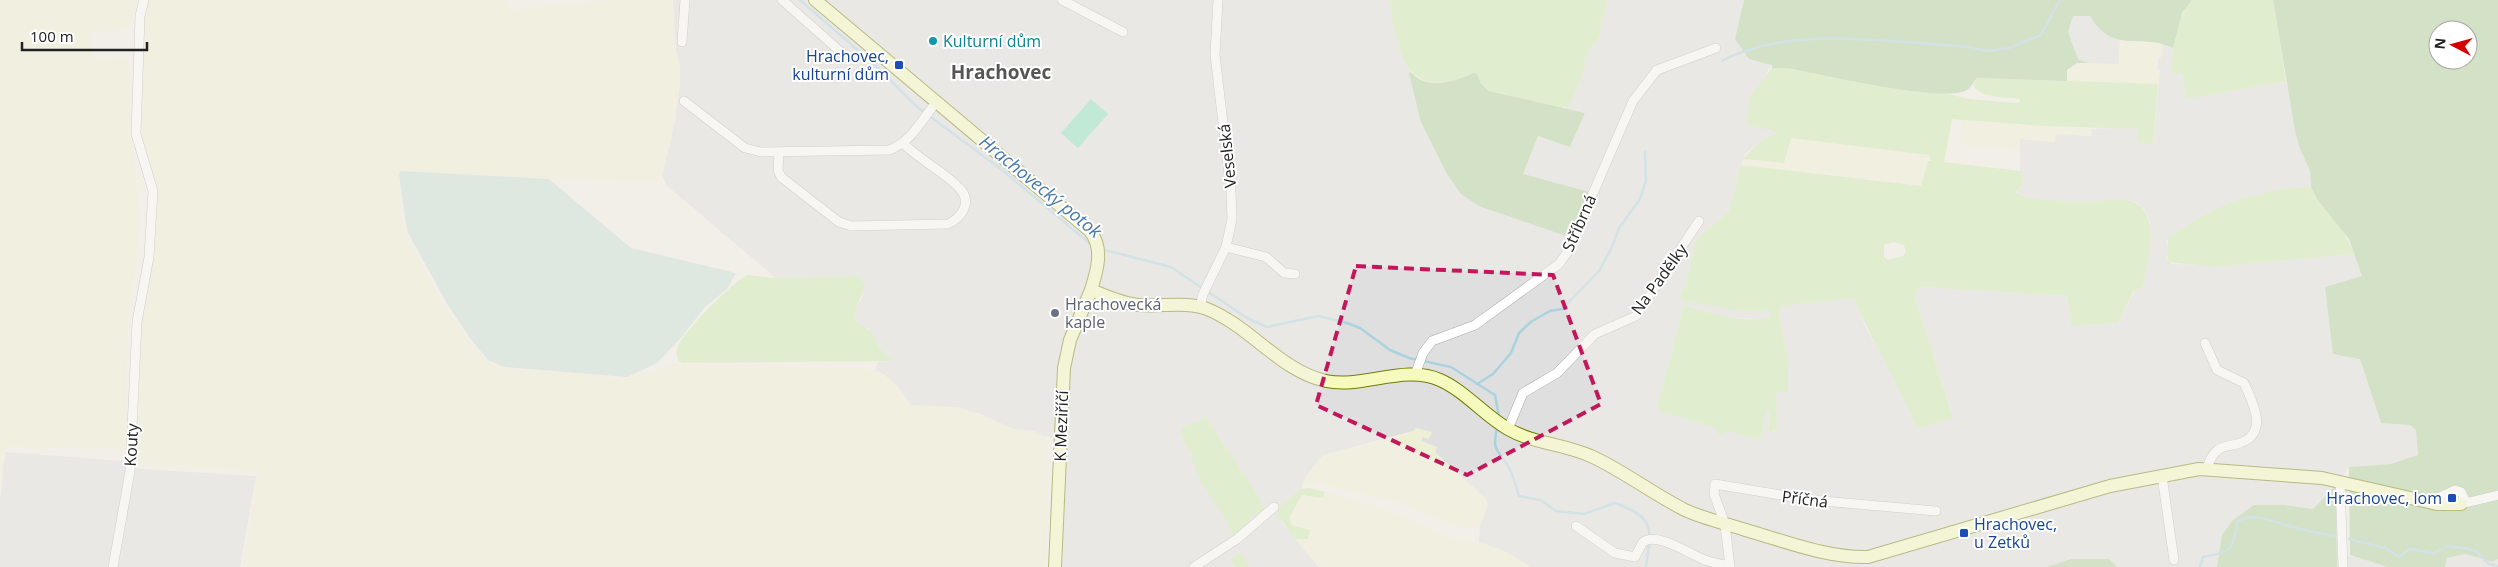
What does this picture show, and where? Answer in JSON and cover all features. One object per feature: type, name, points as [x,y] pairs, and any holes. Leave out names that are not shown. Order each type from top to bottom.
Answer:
[{"type":"street","name":"Kouty","points":[[113,567],[130,471],[137,322],[149,257],[153,191],[136,134],[140,16],[144,0]]},
{"type":"street","points":[[682,42],[685,0]]},
{"type":"street","points":[[782,0],[842,53]]},
{"type":"street","points":[[1062,0],[1123,32]]},
{"type":"street","name":"Veselská","points":[[1203,296],[1226,247],[1232,219],[1215,55],[1218,0]]},
{"type":"street","points":[[684,101],[745,148],[752,151],[889,150],[903,143],[934,105],[823,2]]},
{"type":"street","name":"Stříbrná","points":[[1417,371],[1422,355],[1432,340],[1475,325],[1559,264],[1568,251],[1633,101],[1657,70],[1716,48]]},
{"type":"street","name":"K Meziříčí","points":[[934,105],[1086,227],[1094,236],[1097,248],[1091,290],[1070,340],[1064,368],[1055,567]]},
{"type":"street","points":[[779,152],[778,170],[781,177],[838,222],[846,225],[948,224],[956,220],[963,212],[965,204],[961,190],[903,143]]},
{"type":"street","name":"Na Padělky","points":[[1502,424],[1523,393],[1557,373],[1596,334],[1636,316],[1699,221]]},
{"type":"street","points":[[1226,247],[1266,257],[1284,272],[1295,274]]},
{"type":"street","points":[[1091,290],[1134,305],[1203,296],[1282,359],[1306,373],[1326,381],[1417,371],[1438,379],[1466,396],[1502,424],[1592,456],[1686,510],[1725,524],[1819,551],[1852,558],[1868,557],[2110,486],[2206,470],[2340,482],[2429,502],[2462,504],[2498,495]]},
{"type":"street","points":[[2205,344],[2216,370],[2244,383],[2253,403],[2258,427],[2252,437],[2241,443],[2218,449],[2211,457],[2206,470]]},
{"type":"street","points":[[2162,476],[2174,560]]},
{"type":"street","points":[[2340,482],[2343,567]]},
{"type":"street","name":"Příčná","points":[[1725,524],[1714,494],[1714,484],[1811,500],[1936,511]]},
{"type":"street","points":[[1194,567],[1237,539],[1274,507]]},
{"type":"street","points":[[1576,526],[1615,553],[1635,557],[1649,540],[1668,542],[1706,561],[1729,566],[1725,524]]},
{"type":"highlighted area","points":[[1356,266],[1553,275],[1601,404],[1467,475],[1316,405]]},
{"type":"shaded area","points":[[673,0],[1389,0],[1400,46],[1411,72],[1409,73],[1523,174],[1538,136],[1570,147],[1585,113],[1561,108],[1565,108],[1576,90],[1581,80],[1589,50],[1599,38],[1607,0],[1744,0],[1735,39],[1772,65],[1767,72],[1758,127],[1779,131],[1759,142],[1745,154],[1729,211],[1696,240],[1687,279],[1680,298],[1739,310],[1770,310],[1770,317],[1756,319],[1725,317],[1684,305],[1656,410],[1726,431],[1766,410],[1770,410],[1768,432],[1777,429],[1776,391],[1788,392],[1788,361],[1779,314],[1781,306],[1854,297],[1866,328],[1892,375],[1917,429],[1953,417],[1915,297],[1915,292],[1921,287],[2067,296],[2071,326],[2118,323],[2134,292],[2143,287],[2149,248],[2150,221],[2145,210],[2136,202],[2126,200],[2076,202],[2035,199],[2019,195],[2016,189],[2023,182],[2020,171],[2020,139],[2055,142],[2055,134],[2091,136],[2092,129],[2120,128],[2137,129],[2153,144],[2160,71],[2157,70],[2158,59],[2161,57],[2163,43],[2173,48],[2171,73],[2182,73],[2186,99],[2286,82],[2300,149],[2310,171],[2311,187],[2277,189],[2215,209],[2204,218],[2178,231],[2166,241],[2169,251],[2167,258],[2171,264],[2217,267],[2355,254],[2362,276],[2325,287],[2328,311],[2360,359],[2381,423],[2410,425],[2416,430],[2418,455],[2391,464],[2349,467],[2336,485],[2313,509],[2285,505],[2232,521],[2222,535],[2217,567],[2117,567],[2108,559],[2071,559],[2047,567],[1531,567],[1506,552],[1479,542],[1480,526],[1488,505],[1486,499],[1434,452],[1437,448],[1421,441],[1422,437],[1413,431],[1323,455],[1309,472],[1300,489],[1276,510],[1283,524],[1319,567],[1250,567],[1241,553],[1230,559],[1235,567],[1062,567],[1067,440],[1043,436],[1034,431],[1014,429],[978,413],[911,405],[898,387],[880,372],[875,371],[878,362],[892,361],[879,347],[868,328],[856,322],[855,311],[863,296],[859,276],[776,278],[667,186],[662,175],[676,117],[676,52]]},
{"type":"shaded area","points":[[2090,15],[2120,41],[2119,64],[2088,63],[2078,59],[2068,32],[2073,16]]},
{"type":"shaded area","points":[[5,452],[124,461],[126,468],[256,476],[240,567],[0,567],[0,500]]},
{"type":"shaded area","points":[[2337,554],[2361,558],[2388,567],[2337,567]]},
{"type":"shaded area","points":[[2465,554],[2493,562],[2498,559],[2498,567],[2445,567],[2447,558]]},
{"type":"green space","points":[[0,0],[138,0],[130,25],[124,30],[90,33],[94,61],[123,57],[128,61],[130,69],[131,132],[139,211],[138,246],[127,326],[125,449],[6,446],[0,488]]},
{"type":"green space","points":[[146,0],[505,0],[509,8],[515,10],[607,0],[673,0],[674,39],[680,66],[680,86],[671,141],[662,175],[658,179],[652,182],[590,181],[399,171],[402,218],[408,240],[441,301],[478,354],[505,369],[580,373],[622,380],[676,364],[857,368],[885,375],[898,387],[911,405],[959,407],[1014,429],[1039,433],[1047,441],[1049,452],[1045,567],[243,567],[258,471],[151,466],[141,459],[139,453],[141,322],[153,248],[153,195],[140,129],[140,43]]},
{"type":"green space","points":[[1389,0],[1607,0],[1599,38],[1589,50],[1581,80],[1569,105],[1561,108],[1489,91],[1473,73],[1451,81],[1433,83],[1420,78],[1410,68],[1402,55],[1392,20]]},
{"type":"green space","points":[[1744,0],[2192,0],[2182,13],[2173,48],[2150,42],[2118,39],[2109,36],[2099,28],[2090,16],[2073,16],[2068,32],[2078,59],[2088,63],[2077,63],[2067,70],[2067,81],[1978,78],[1965,91],[1930,93],[1851,81],[1786,68],[1772,68],[1772,65],[1749,59],[1735,39]]},
{"type":"green space","points":[[2192,0],[2273,0],[2286,82],[2186,99],[2182,73],[2171,73],[2178,25],[2181,16]]},
{"type":"green space","points":[[2273,0],[2498,0],[2498,559],[2493,562],[2465,554],[2447,558],[2445,567],[2388,567],[2350,555],[2349,467],[2391,464],[2418,455],[2416,430],[2410,425],[2381,423],[2360,359],[2333,354],[2325,287],[2362,276],[2349,239],[2317,199],[2311,187],[2310,171],[2300,149],[2295,131]]},
{"type":"green space","points":[[2120,41],[2163,43],[2161,57],[2158,59],[2157,69],[2160,71],[2158,84],[2067,81],[2067,70],[2077,63],[2119,64]]},
{"type":"green space","points":[[1772,68],[1786,68],[1927,93],[1943,93],[1970,99],[2016,103],[2020,102],[2020,99],[1981,93],[1973,85],[1978,78],[2158,84],[2153,144],[2138,142],[2137,129],[2045,126],[1952,119],[1944,162],[2020,171],[2024,181],[2016,192],[2027,197],[2074,201],[2123,199],[2138,204],[2145,212],[2151,236],[2143,287],[2133,292],[2118,323],[2071,326],[2067,296],[1921,287],[1915,292],[1915,297],[1953,418],[1917,429],[1854,298],[1781,306],[1779,314],[1788,361],[1788,392],[1776,392],[1777,429],[1768,432],[1770,410],[1766,410],[1761,440],[1727,431],[1725,435],[1718,434],[1715,428],[1656,410],[1684,305],[1738,318],[1760,319],[1770,317],[1770,310],[1738,310],[1684,301],[1680,298],[1687,279],[1696,240],[1729,211],[1741,165],[1921,186],[1928,161],[1931,161],[1929,155],[1791,138],[1784,163],[1743,159],[1759,142],[1778,132],[1747,125],[1749,98]],"holes":[[[1893,242],[1904,245],[1906,252],[1903,256],[1888,260],[1884,257],[1884,245]]]},
{"type":"green space","points":[[1411,72],[1417,78],[1433,83],[1449,82],[1473,73],[1477,74],[1481,83],[1489,91],[1585,113],[1570,147],[1538,136],[1523,174],[1589,192],[1569,237],[1479,206],[1461,194],[1447,174],[1421,122],[1409,73]]},
{"type":"green space","points":[[1091,99],[1108,114],[1078,148],[1061,133]]},
{"type":"green space","points":[[1963,119],[2092,129],[2091,136],[2056,134],[2055,142],[2020,139],[2020,151],[1959,144]]},
{"type":"green space","points":[[1791,138],[1929,155],[1928,158],[1923,158],[1923,161],[1928,161],[1922,186],[1741,165],[1743,159],[1784,163]]},
{"type":"green space","points":[[401,171],[549,179],[631,248],[736,273],[727,289],[705,307],[680,339],[657,363],[627,377],[504,367],[488,360],[469,337],[449,307],[407,231],[399,174]]},
{"type":"green space","points":[[2311,187],[2317,199],[2341,227],[2355,254],[2217,267],[2168,262],[2168,237],[2215,209],[2277,189]]},
{"type":"green space","points":[[747,275],[776,278],[859,276],[865,286],[855,311],[856,322],[872,332],[879,347],[893,361],[682,363],[678,360],[677,349],[685,335],[701,316]]},
{"type":"green space","points":[[1206,418],[1257,494],[1263,508],[1258,515],[1252,515],[1247,524],[1233,536],[1227,521],[1201,482],[1191,457],[1193,454],[1189,451],[1180,433],[1183,427]]},
{"type":"green space","points":[[1416,428],[1432,432],[1429,439],[1422,437],[1421,441],[1437,447],[1435,452],[1486,499],[1488,505],[1479,527],[1470,529],[1460,527],[1399,503],[1337,487],[1303,482],[1323,455],[1404,435]]},
{"type":"green space","points":[[2336,485],[2337,567],[2217,567],[2222,535],[2232,521],[2254,505],[2285,505],[2313,509]]},
{"type":"green space","points":[[1309,488],[1325,492],[1323,498],[1302,495],[1290,516],[1291,525],[1310,530],[1308,539],[1295,539],[1275,511],[1300,489]]},
{"type":"green space","points":[[1325,492],[1379,507],[1463,543],[1477,542],[1485,544],[1506,552],[1531,567],[1319,567],[1295,539],[1307,539],[1291,525],[1290,516],[1302,495],[1323,498]]},
{"type":"green space","points":[[1241,552],[1250,567],[1235,567],[1230,559]]},
{"type":"green space","points":[[2071,559],[2109,559],[2117,567],[2047,567]]},
{"type":"waterway","name":"Hrachovecký potok","points":[[800,0],[876,66],[917,107],[1001,169],[1094,247]]},
{"type":"waterway","points":[[1722,61],[1748,50],[1777,43],[1809,39],[1875,40],[1968,47],[1987,51],[2009,48],[2041,35],[2060,0]]},
{"type":"waterway","points":[[1477,384],[1493,374],[1511,353],[1519,333],[1532,321],[1550,311],[1562,309],[1599,271],[1612,247],[1619,228],[1640,199],[1646,181],[1645,152]]},
{"type":"waterway","name":"Hrachovecký potok","points":[[1101,249],[1171,267],[1202,288]]},
{"type":"waterway","name":"Hrachovecký potok","points":[[1207,291],[1247,318],[1267,327],[1318,316],[1360,328],[1390,350],[1409,358],[1451,367],[1495,395],[1499,417]]},
{"type":"waterway","name":"Hrachovecký potok","points":[[1497,428],[1495,436],[1496,447],[1510,470],[1519,496],[1541,500],[1556,511],[1584,514],[1615,503],[1628,508],[1638,514],[1648,526],[1649,543],[1646,567]]},
{"type":"waterway","name":"Hrachovecký potok","points":[[2200,567],[2203,557],[2221,553],[2230,548],[2238,521],[2246,518],[2261,518],[2335,536]]},
{"type":"waterway","name":"Hrachovecký potok","points":[[2349,539],[2385,548],[2399,557],[2410,549],[2433,553],[2447,546],[2469,549],[2476,551],[2489,564],[2498,566]]},
{"type":"place","name":"Kulturní dům","points":[[933,41]]},
{"type":"place","name":"Hrachovec, kulturní dům","points":[[899,65]]},
{"type":"place","name":"Hrachovecká kaple","points":[[1055,313]]},
{"type":"place","name":"Hrachovec, lom","points":[[2452,498]]},
{"type":"place","name":"Hrachovec, u Zetků","points":[[1964,533]]},
{"type":"district","name":"Hrachovec","points":[[1001,72]]}]
